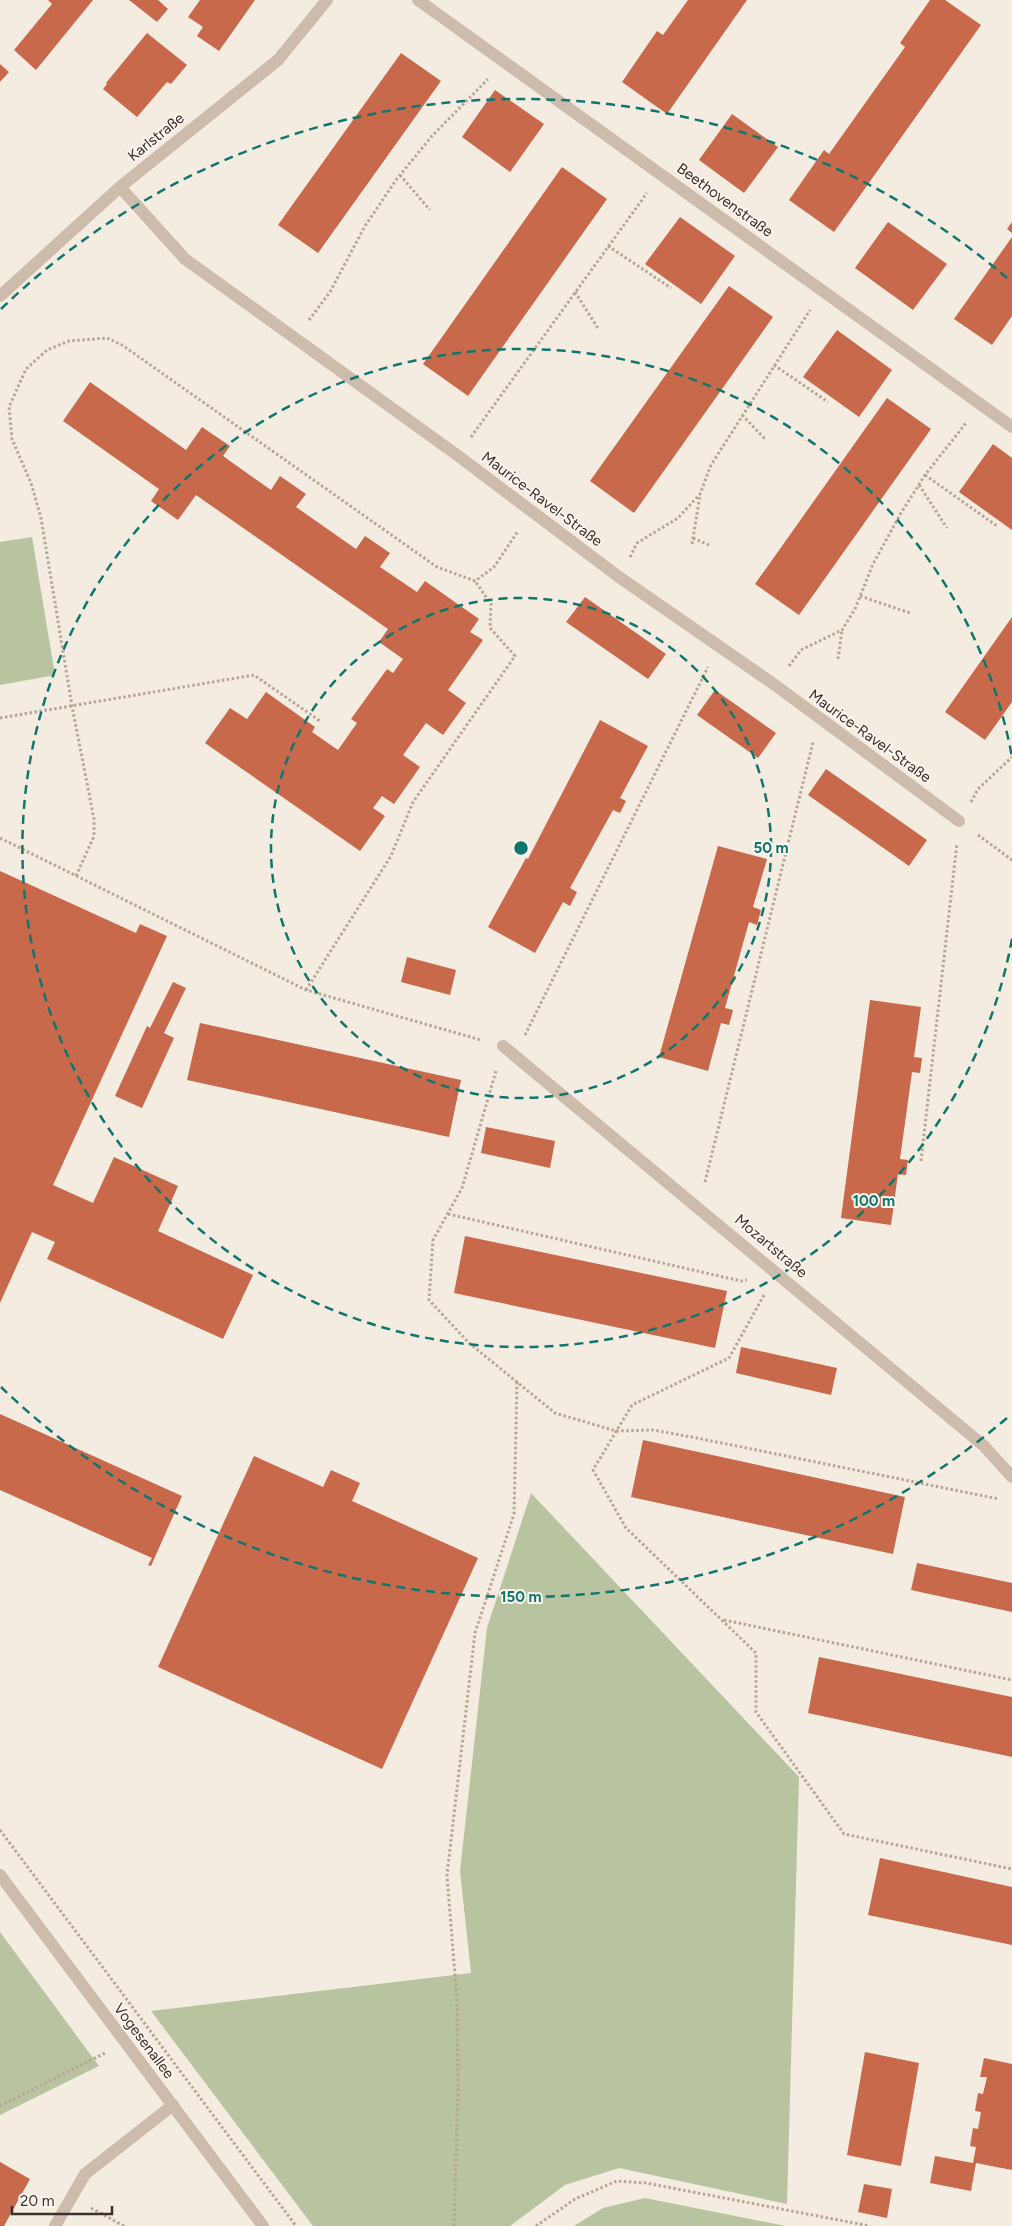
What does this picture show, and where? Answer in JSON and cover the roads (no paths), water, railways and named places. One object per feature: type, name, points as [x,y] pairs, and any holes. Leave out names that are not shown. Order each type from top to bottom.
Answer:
[{"type":"street","name":"Karlstraße","points":[[0,296],[120,187],[278,60],[327,0]]},
{"type":"street","name":"Beethovenstraße","points":[[418,0],[1012,427]]},
{"type":"street","name":"Maurice-Ravel-Straße","points":[[120,187],[185,259],[457,456],[619,577],[775,685],[959,821]]},
{"type":"street","name":"Mozartstraße","points":[[503,1046],[984,1446],[1012,1477]]},
{"type":"street","name":"Vogesenallee","points":[[0,1876],[263,2226]]},
{"type":"street","points":[[55,2226],[85,2174],[173,2105]]}]
